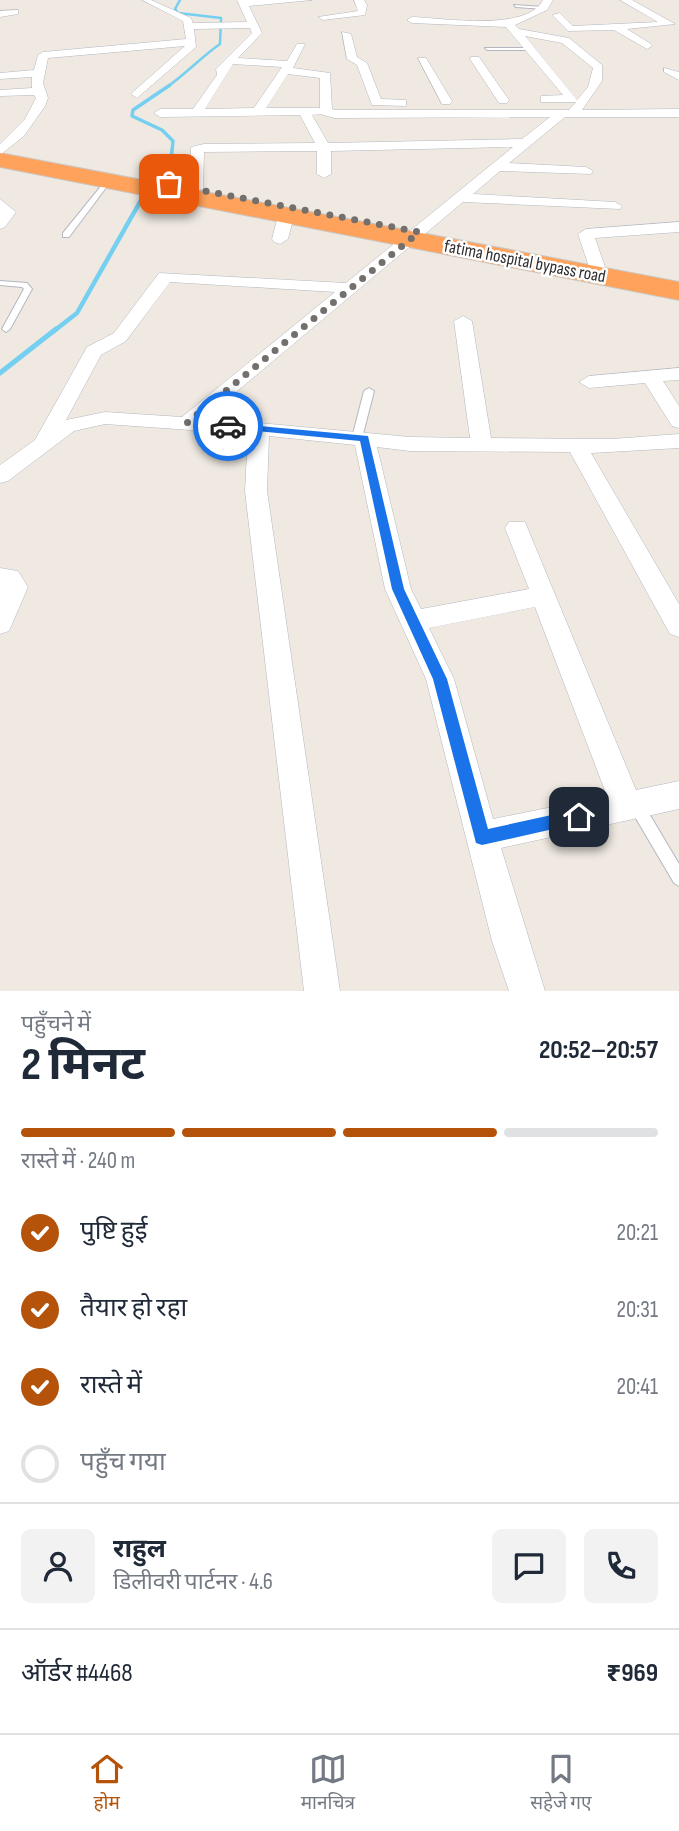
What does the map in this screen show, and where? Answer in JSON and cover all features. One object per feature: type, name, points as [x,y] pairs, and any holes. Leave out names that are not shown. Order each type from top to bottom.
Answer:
[{"type":"highway","name":"fatima hospital bypass road","points":[[2,159],[108,181],[246,203],[679,282]]},
{"type":"highway","name":"fatima hospital bypass road","points":[[2,159],[196,189],[246,203],[283,228],[415,235],[679,291]]},
{"type":"street","points":[[196,113],[223,75],[220,71],[255,37],[257,29],[243,1],[308,0],[321,14],[362,13],[364,9],[359,0]]},
{"type":"street","points":[[625,0],[675,27]]},
{"type":"street","points":[[137,94],[188,50],[192,42],[190,26],[185,18],[146,1]]},
{"type":"street","points":[[494,36],[515,31],[546,4]]},
{"type":"street","points":[[456,11],[460,23]]},
{"type":"street","points":[[620,12],[645,11]]},
{"type":"street","points":[[0,14],[15,12]]},
{"type":"street","points":[[532,15],[570,15]]},
{"type":"street","points":[[557,15],[571,29],[675,27]]},
{"type":"street","points":[[187,423],[591,93],[599,72],[589,58],[565,40],[460,23],[412,20]]},
{"type":"street","points":[[190,26],[254,25]]},
{"type":"street","points":[[618,28],[647,46]]},
{"type":"street","points":[[515,31],[529,49],[581,99]]},
{"type":"street","points":[[346,34],[352,59],[362,63],[382,130],[400,145],[412,164]]},
{"type":"street","points":[[2,159],[38,110],[42,98],[38,91],[43,55],[192,42]]},
{"type":"street","points":[[257,112],[301,46]]},
{"type":"street","points":[[475,59],[503,100]]},
{"type":"street","points":[[422,60],[446,102]]},
{"type":"street","points":[[230,61],[288,66]]},
{"type":"street","points":[[94,64],[107,62]]},
{"type":"street","points":[[288,66],[289,73],[320,72],[327,76],[326,111]]},
{"type":"street","points":[[0,76],[53,68]]},
{"type":"street","points":[[668,70],[679,77]]},
{"type":"street","points":[[0,93],[38,91]]},
{"type":"street","points":[[530,100],[608,99]]},
{"type":"street","points":[[160,113],[326,111],[334,114],[446,102],[516,100]]},
{"type":"street","points":[[376,108],[527,143]]},
{"type":"street","points":[[304,111],[324,147],[324,174]]},
{"type":"street","points":[[196,189],[199,148],[400,145],[462,129],[567,113],[672,113],[679,131]]},
{"type":"street","points":[[499,167],[586,171]]},
{"type":"street","points":[[462,198],[615,205]]},
{"type":"street","points":[[0,203],[9,212],[0,223]]},
{"type":"street","points":[[597,267],[586,234],[679,228]]},
{"type":"street","points":[[42,445],[94,351],[120,337],[165,277],[351,288]]},
{"type":"street","points":[[463,321],[481,444]]},
{"type":"street","points":[[589,382],[679,374]]},
{"type":"street","points":[[651,377],[679,422]]},
{"type":"street","points":[[0,476],[67,426],[105,418],[259,428],[410,444],[577,446],[679,441]]},
{"type":"street","points":[[259,428],[256,491],[322,991]]},
{"type":"street","points":[[360,438],[398,589],[440,679],[510,941],[527,991]]},
{"type":"street","points":[[577,446],[679,627]]},
{"type":"street","points":[[517,528],[631,805]]},
{"type":"street","points":[[0,577],[9,578],[15,587],[0,624]]},
{"type":"street","points":[[413,621],[544,596]]},
{"type":"street","points":[[482,837],[679,795]]},
{"type":"lane","points":[[516,6],[546,4]]},
{"type":"lane","points":[[487,50],[529,49]]},
{"type":"lane","points":[[66,235],[108,181]]},
{"type":"lane","points":[[0,283],[24,285],[28,289],[6,328]]},
{"type":"lane","points":[[360,438],[369,391]]},
{"type":"lane","points":[[631,805],[679,878]]},
{"type":"waterway","points":[[167,87],[220,44],[221,18],[178,13],[175,9],[180,0]]},
{"type":"waterway","points":[[159,177],[170,169],[173,141],[162,130],[132,116],[133,110],[170,85]]},
{"type":"waterway","points":[[54,331],[77,313],[145,193]]},
{"type":"waterway","points":[[0,373],[56,329]]},
{"type":"way so far","points":[[169,184],[419,232],[187,423],[228,426]]},
{"type":"route","points":[[228,426],[364,438],[398,589],[440,679],[482,837],[579,817]]}]
